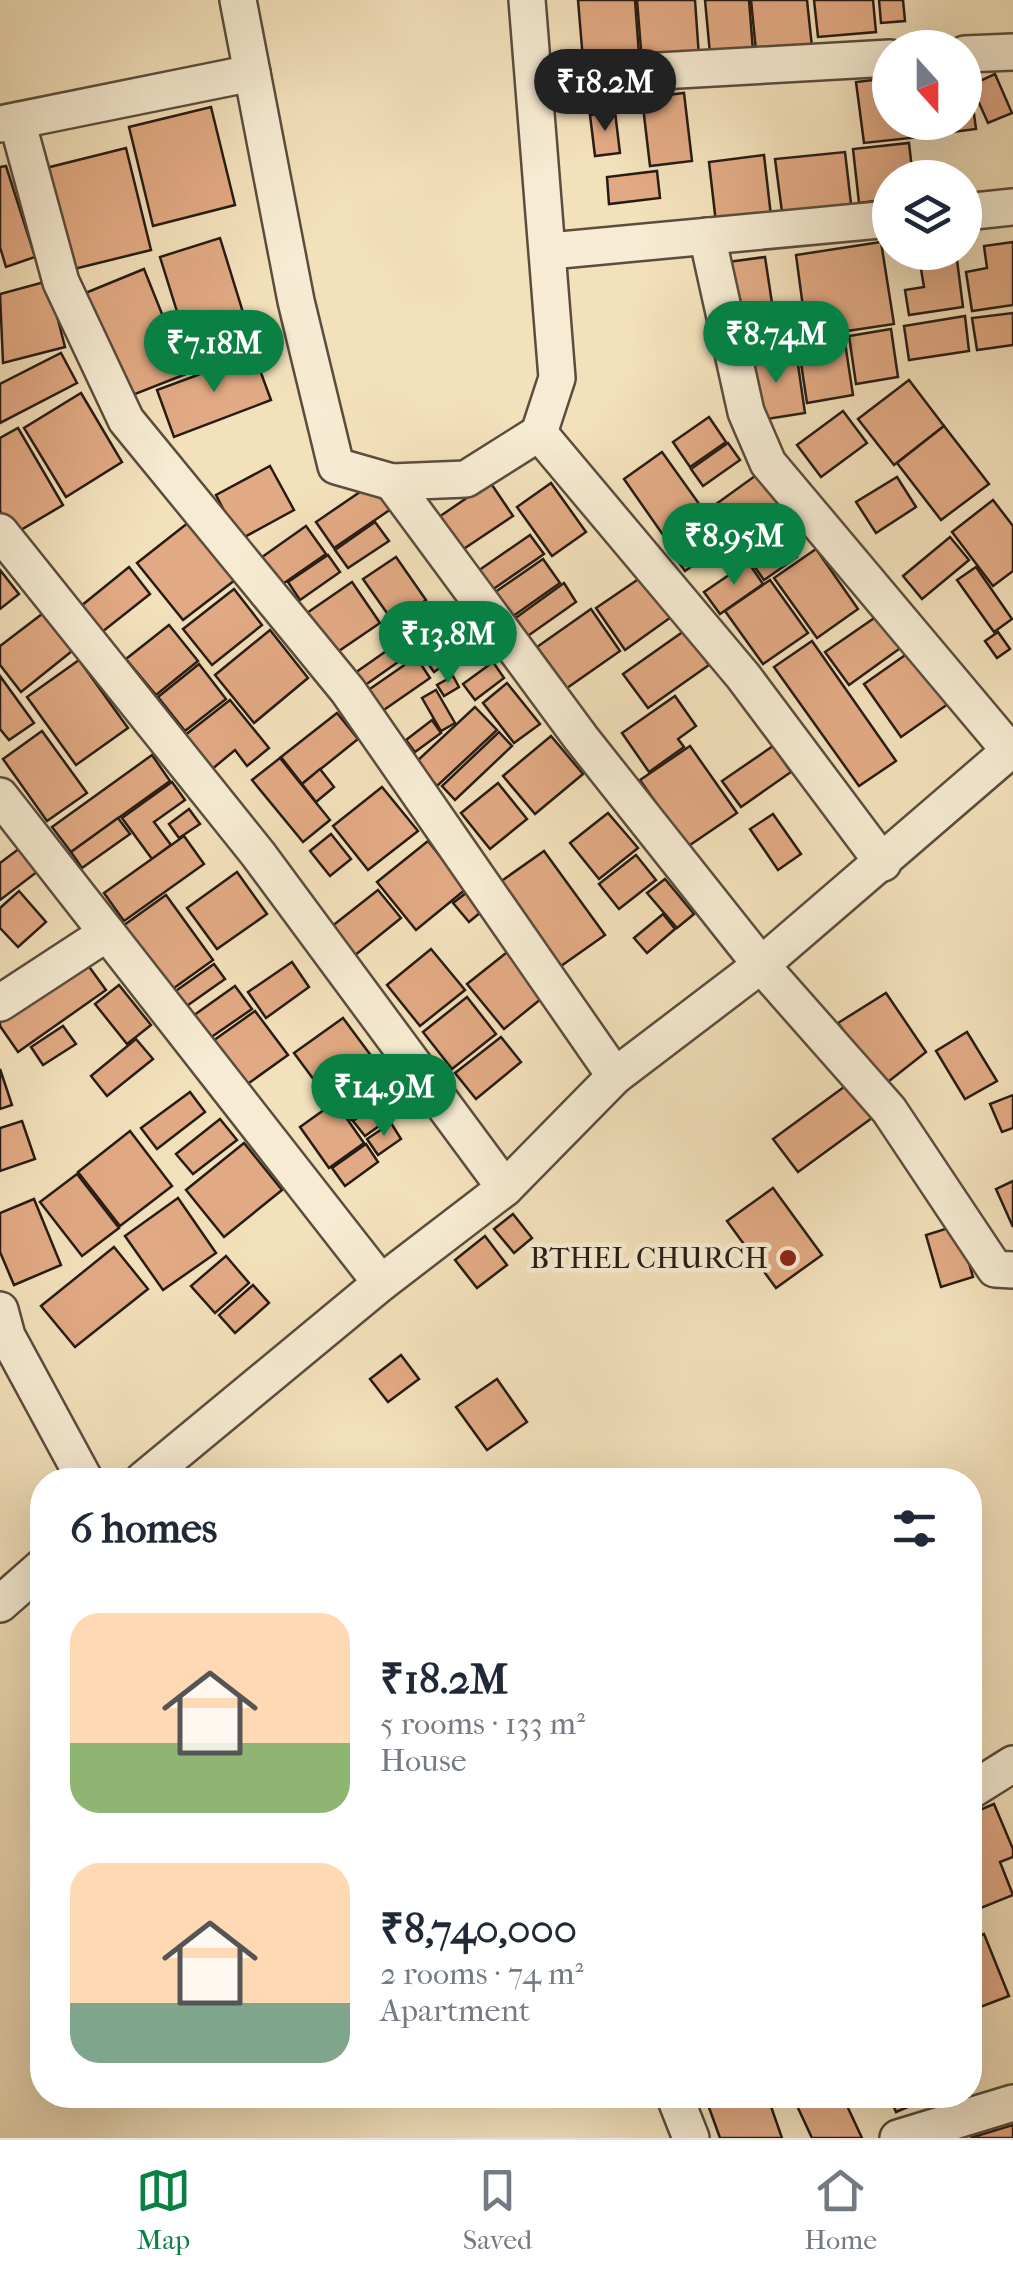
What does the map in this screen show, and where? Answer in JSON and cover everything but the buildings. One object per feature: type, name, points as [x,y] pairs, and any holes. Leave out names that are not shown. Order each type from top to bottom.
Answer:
[{"type":"street","points":[[238,0],[296,300],[336,466],[392,482],[466,479],[539,433],[557,378],[550,251],[527,0]]},
{"type":"street","points":[[982,53],[1013,52]]},
{"type":"street","points":[[535,78],[872,59]]},
{"type":"street","points":[[252,74],[9,122],[61,282],[126,420],[348,691],[614,1076]]},
{"type":"street","points":[[982,210],[1013,207]]},
{"type":"street","points":[[550,251],[872,221]]},
{"type":"street","points":[[157,1468],[381,1283],[505,1188],[614,1076],[762,965],[1011,750],[768,463],[746,412],[707,236]]},
{"type":"street","points":[[539,433],[744,676],[883,863]]},
{"type":"street","points":[[392,482],[581,738],[762,965],[889,1110],[995,1269],[1013,1270]]},
{"type":"street","points":[[0,532],[258,854],[505,1188]]},
{"type":"street","points":[[0,796],[381,1283]]},
{"type":"street","points":[[0,1003],[107,932]]},
{"type":"street","points":[[0,1310],[8,1336],[80,1468]]},
{"type":"street","points":[[0,1604],[30,1578]]},
{"type":"street","points":[[982,1783],[1013,1764]]},
{"type":"street","points":[[898,2138],[1013,2103]]},
{"type":"street","points":[[679,2108],[691,2138]]},
{"type":"place","name":"BTHEL CHURCH","points":[[788,1258]]}]
